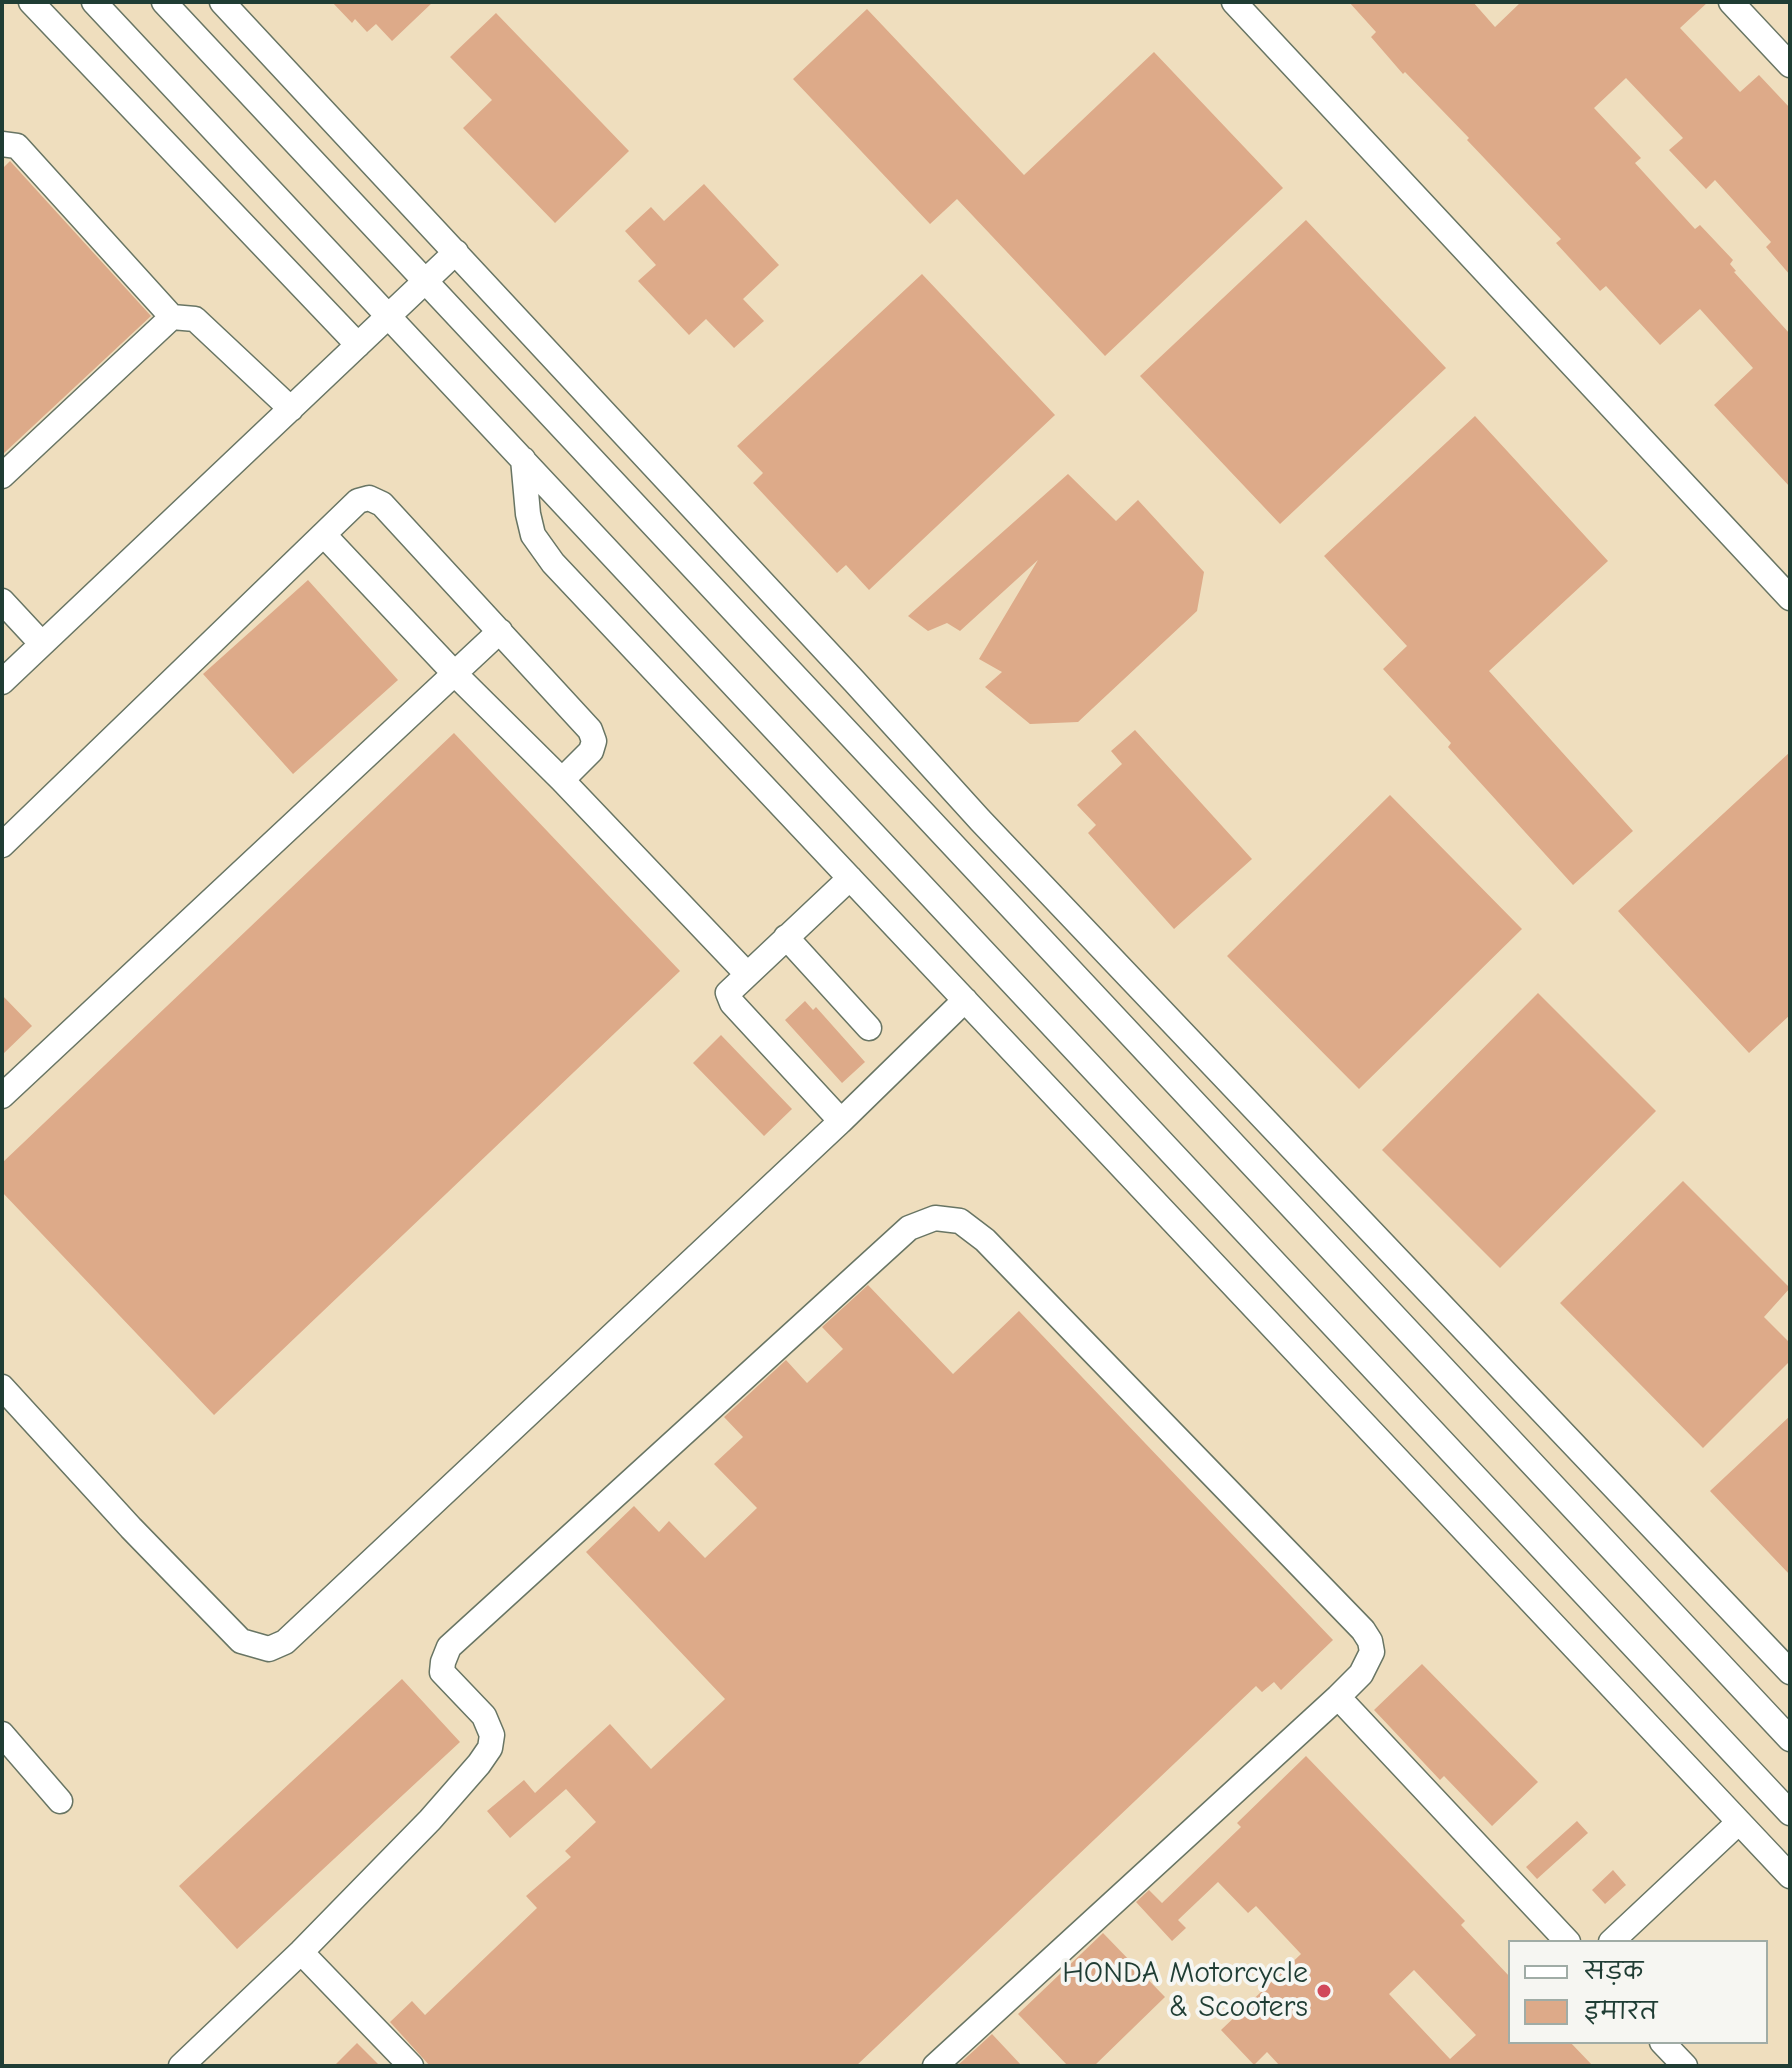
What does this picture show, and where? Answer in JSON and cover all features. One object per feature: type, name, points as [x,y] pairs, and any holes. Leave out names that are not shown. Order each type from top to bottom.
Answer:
[{"type":"street","points":[[31,2],[358,345]]},
{"type":"street","points":[[94,2],[1790,1813]]},
{"type":"street","points":[[164,2],[1790,1739]]},
{"type":"street","points":[[222,2],[980,820],[1790,1672]]},
{"type":"street","points":[[1234,2],[1790,598]]},
{"type":"street","points":[[1731,2],[1790,65]]},
{"type":"street","points":[[2,144],[17,146],[172,317],[195,319],[291,409]]},
{"type":"street","points":[[2,682],[456,252]]},
{"type":"street","points":[[2,476],[172,317]]},
{"type":"street","points":[[523,459],[533,535],[553,563],[1790,1876]]},
{"type":"street","points":[[2,845],[358,501],[369,498],[382,504],[590,730],[594,741],[591,751],[562,780]]},
{"type":"street","points":[[324,535],[746,973]]},
{"type":"street","points":[[2,601],[42,644]]},
{"type":"street","points":[[2,1096],[500,631]]},
{"type":"street","points":[[841,1121],[732,1003],[728,993],[850,878]]},
{"type":"street","points":[[786,937],[869,1028]]},
{"type":"street","points":[[2,1387],[131,1528],[241,1641],[269,1649],[285,1642],[841,1121],[965,1000]]},
{"type":"street","points":[[181,2066],[301,1952],[430,1820],[490,1748],[492,1735],[484,1716],[442,1672],[449,1647],[909,1228],[935,1218],[960,1221],[985,1240],[1363,1630],[1372,1652],[1361,1674],[1338,1697],[935,2066]]},
{"type":"street","points":[[1338,1697],[1566,1940]]},
{"type":"street","points":[[2,1734],[60,1801]]},
{"type":"street","points":[[1613,1940],[1739,1822]]},
{"type":"street","points":[[301,1952],[411,2066]]},
{"type":"street","points":[[1664,2044],[1685,2066]]},
{"type":"building","points":[[332,2],[433,2],[392,41],[376,24],[367,32],[355,19],[352,23]]},
{"type":"building","points":[[1349,2],[1473,2],[1495,27],[1521,2],[1708,2],[1680,28],[1740,92],[1759,75],[1790,108],[1790,275],[1766,247],[1771,242],[1715,180],[1706,189],[1669,150],[1683,138],[1626,78],[1594,108],[1641,158],[1635,163],[1695,229],[1700,225],[1733,260],[1730,264],[1734,272],[1790,334],[1790,487],[1714,405],[1753,368],[1700,309],[1660,345],[1606,286],[1600,291],[1556,243],[1561,239],[1467,140],[1469,138],[1405,72],[1403,74],[1371,37],[1376,32]]},
{"type":"building","points":[[867,9],[1024,175],[1154,52],[1283,188],[1105,356],[957,199],[930,224],[793,79]]},
{"type":"building","points":[[496,13],[629,151],[555,223],[463,128],[492,100],[450,57]]},
{"type":"building","points":[[10,161],[151,316],[2,455],[2,169]]},
{"type":"building","points":[[704,184],[779,265],[743,299],[764,321],[734,348],[706,319],[689,335],[638,281],[656,265],[625,231],[651,207],[664,221]]},
{"type":"building","points":[[1306,220],[1446,368],[1280,524],[1140,376]]},
{"type":"building","points":[[922,274],[1055,415],[869,590],[846,565],[837,573],[753,483],[763,473],[737,446]]},
{"type":"building","points":[[1475,416],[1608,561],[1489,671],[1633,831],[1573,885],[1448,747],[1451,743],[1383,669],[1407,646],[1324,556]]},
{"type":"building","points":[[1068,474],[1116,521],[1138,500],[1204,572],[1197,611],[1078,722],[1030,724],[985,687],[1002,672],[979,659],[1038,560],[960,631],[947,623],[928,631],[908,616]]},
{"type":"building","points":[[308,580],[398,680],[293,774],[203,674]]},
{"type":"building","points":[[1135,730],[1252,859],[1174,929],[1088,833],[1096,825],[1077,805],[1122,764],[1111,751]]},
{"type":"building","points":[[454,733],[680,971],[214,1415],[2,1192],[2,1163]]},
{"type":"building","points":[[1790,752],[1790,1015],[1749,1053],[1618,911]]},
{"type":"building","points":[[1390,795],[1522,929],[1359,1089],[1227,956]]},
{"type":"building","points":[[1538,993],[1656,1111],[1500,1268],[1382,1150]]},
{"type":"building","points":[[2,995],[32,1026],[2,1055]]},
{"type":"building","points":[[805,1001],[813,1010],[816,1007],[865,1062],[842,1083],[785,1020]]},
{"type":"building","points":[[721,1035],[792,1109],[764,1136],[693,1063]]},
{"type":"building","points":[[1683,1181],[1790,1288],[1764,1317],[1790,1343],[1790,1361],[1703,1448],[1560,1303]]},
{"type":"building","points":[[868,1285],[953,1374],[1019,1311],[1333,1640],[1281,1690],[1274,1682],[1262,1692],[1256,1686],[856,2066],[430,2066],[390,2022],[412,2001],[425,2015],[537,1908],[526,1896],[571,1857],[565,1851],[596,1822],[566,1789],[510,1838],[487,1811],[524,1780],[535,1793],[610,1724],[651,1769],[725,1699],[586,1552],[634,1506],[659,1532],[669,1521],[705,1558],[757,1508],[714,1464],[743,1437],[724,1417],[786,1360],[807,1383],[843,1349],[822,1327]]},
{"type":"building","points":[[1790,1416],[1790,1575],[1710,1491]]},
{"type":"building","points":[[1422,1664],[1538,1782],[1492,1826],[1444,1776],[1440,1780],[1374,1710]]},
{"type":"building","points":[[402,1679],[460,1742],[237,1949],[179,1886]]},
{"type":"building","points":[[1306,1756],[1465,1921],[1461,1925],[1508,1975],[1508,2044],[1572,2044],[1593,2066],[1280,2066],[1267,2052],[1254,2065],[1221,2030],[1301,1954],[1256,1906],[1248,1913],[1218,1882],[1178,1920],[1186,1928],[1172,1941],[1136,1902],[1149,1890],[1162,1903],[1241,1827],[1237,1823]],"holes":[[[1414,1970],[1476,2035],[1450,2059],[1389,1994]]]},
{"type":"building","points":[[1577,1821],[1588,1833],[1537,1879],[1526,1867]]},
{"type":"building","points":[[1613,1870],[1626,1885],[1605,1904],[1592,1890]]},
{"type":"building","points":[[1103,1933],[1165,1997],[1094,2066],[1068,2066],[1018,2014]]},
{"type":"building","points":[[992,2034],[1022,2066],[957,2066]]},
{"type":"building","points":[[357,2043],[380,2066],[334,2066]]},
{"type":"place","name":"HONDA Motorcycle & Scooters","points":[[1324,1991]]}]
